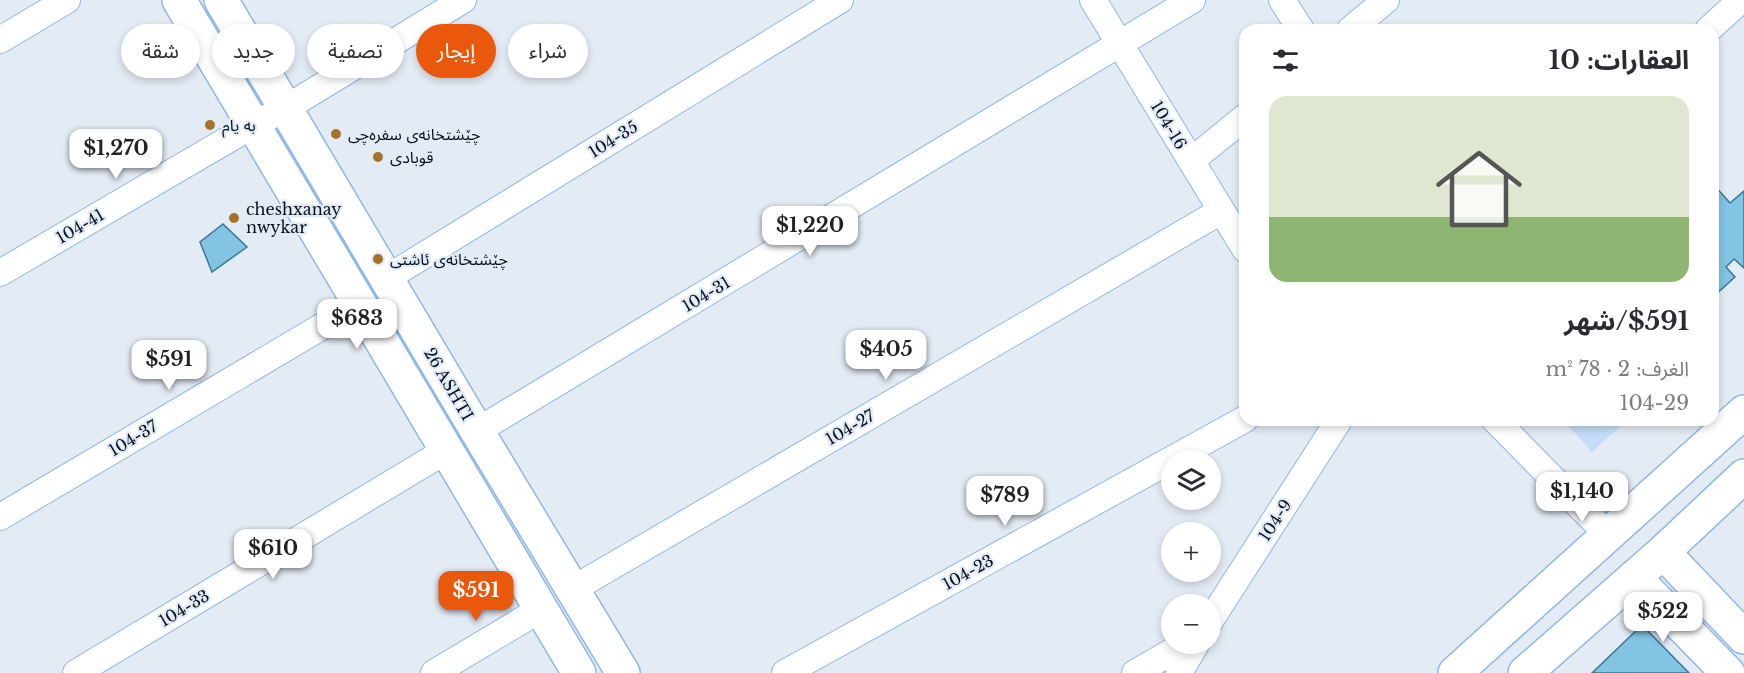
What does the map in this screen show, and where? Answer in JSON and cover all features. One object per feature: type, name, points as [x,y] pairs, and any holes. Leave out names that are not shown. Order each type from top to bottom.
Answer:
[{"type":"main road","points":[[179,0],[579,673]]},
{"type":"main road","name":"26 ASHTI","points":[[221,0],[623,673]]},
{"type":"main road","points":[[1455,673],[1744,411]]},
{"type":"main road","points":[[1524,673],[1662,552],[1744,476]]},
{"type":"main road","points":[[1662,552],[1744,637]]},
{"type":"main road","points":[[1634,577],[1728,673]]},
{"type":"street","points":[[0,40],[67,0]]},
{"type":"street","name":"104-41","points":[[0,273],[286,108],[464,0]]},
{"type":"street","name":"104-35","points":[[387,278],[840,0]]},
{"type":"street","name":"104-16","points":[[1093,0],[1239,240]]},
{"type":"street","name":"104-31","points":[[477,431],[1192,0]]},
{"type":"street","points":[[1282,0],[1297,24]]},
{"type":"street","points":[[1357,24],[1386,0]]},
{"type":"street","points":[[1715,24],[1741,0]]},
{"type":"street","points":[[1191,161],[1239,122]]},
{"type":"street","name":"104-27","points":[[573,589],[1221,211]]},
{"type":"street","name":"104-37","points":[[0,517],[360,304]]},
{"type":"street","name":"104-23","points":[[785,673],[1239,422]]},
{"type":"street","name":"104-9","points":[[1221,604],[1335,426]]},
{"type":"street","points":[[1501,426],[1608,535]]},
{"type":"street","name":"104-33","points":[[76,673],[447,450]]},
{"type":"street","points":[[434,673],[541,609]]},
{"type":"street","points":[[1171,668],[1179,654]]},
{"type":"street","points":[[1135,673],[1171,668],[1186,654]]},
{"type":"shaded area","points":[[1568,426],[1620,426],[1592,452]]},
{"type":"building","points":[[1719,191],[1730,203],[1744,191],[1744,268],[1734,259],[1726,267],[1735,277],[1719,291]]},
{"type":"building","points":[[223,224],[247,247],[212,272],[200,242]]},
{"type":"building","points":[[1642,625],[1689,673],[1592,673]]},
{"type":"place","name":"به يام","points":[[210,125]]},
{"type":"place","name":"چێشتخانەی سفرەچی","points":[[336,134]]},
{"type":"place","name":"قوبادی","points":[[378,157]]},
{"type":"place","name":"cheshxanay nwykar","points":[[234,218]]},
{"type":"place","name":"چێشتخانەی ئاشتی","points":[[378,259]]}]
